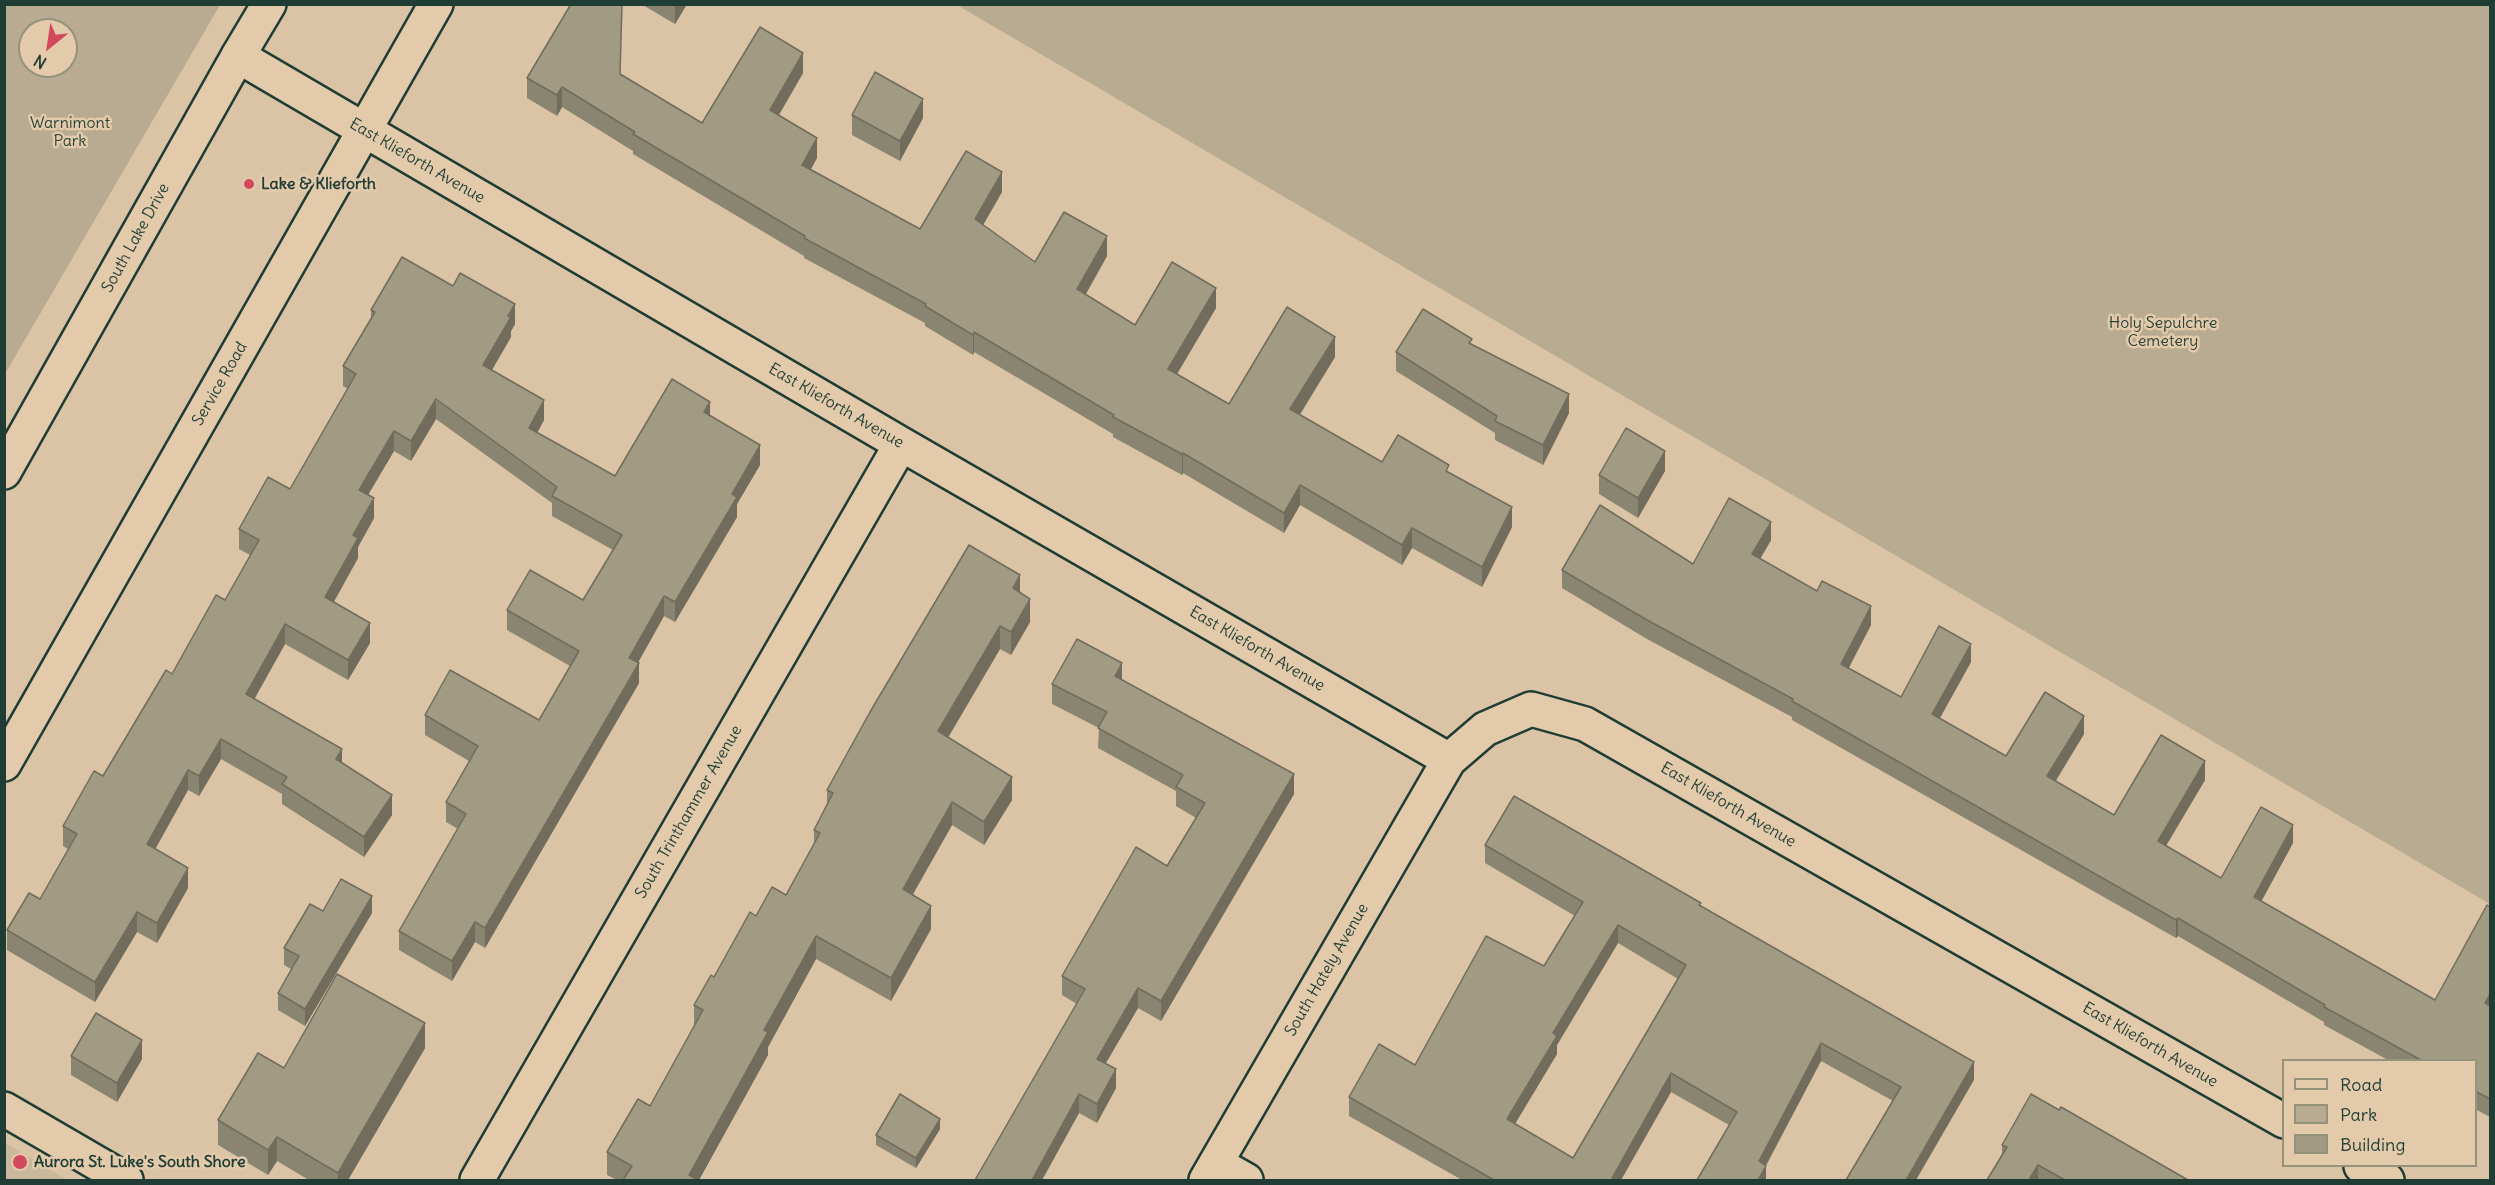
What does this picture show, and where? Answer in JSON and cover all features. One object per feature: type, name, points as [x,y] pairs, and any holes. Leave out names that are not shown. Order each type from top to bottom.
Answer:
[{"type":"street","name":"South Lake Drive","points":[[4,472],[269,4]]},
{"type":"street","name":"Service Road","points":[[4,764],[436,4]]},
{"type":"street","name":"East Klieforth Avenue","points":[[238,56],[1449,760],[1485,729],[1531,709],[1585,724],[2282,1120]]},
{"type":"street","name":"South Trinthammer Avenue","points":[[477,1180],[902,444]]},
{"type":"street","name":"South Hately Avenue","points":[[1211,1172],[1449,760]]},
{"type":"street","points":[[4,1109],[126,1180]]},
{"type":"street","points":[[2363,1167],[2387,1180]]},
{"type":"street","points":[[1211,1172],[1246,1180]]},
{"type":"shaded area","name":"Aurora St. Luke's South Shore","points":[[5,1143],[68,1180],[5,1180]]},
{"type":"green space","name":"Warnimont Park","points":[[4,5],[220,5],[5,374]]},
{"type":"green space","name":"Holy Sepulchre Cemetery","points":[[957,5],[2490,5],[2490,904]]},
{"type":"building","points":[[571,4],[622,4],[620,74],[702,123],[760,27],[803,53],[770,110],[817,138],[802,165],[920,229],[966,151],[1002,172],[975,219],[1035,262],[1064,212],[1107,236],[1077,289],[1135,325],[1172,262],[1216,288],[1168,369],[1229,404],[1287,307],[1335,337],[1290,409],[1382,462],[1398,435],[1449,465],[1446,471],[1512,507],[1482,567],[1412,528],[1402,545],[1300,485],[1284,513],[1183,453],[1113,417],[1114,415],[974,332],[973,335],[925,306],[926,304],[804,238],[805,236],[633,134],[635,132],[562,87],[557,95],[527,78]]},
{"type":"building","points":[[875,72],[923,99],[900,141],[852,115]]},
{"type":"building","points":[[402,257],[453,286],[460,273],[515,304],[508,316],[511,317],[483,365],[544,400],[529,428],[615,476],[672,379],[710,402],[704,412],[760,445],[732,494],[737,497],[675,602],[664,596],[629,658],[639,663],[485,928],[475,922],[452,961],[399,931],[466,814],[446,802],[478,746],[425,715],[450,670],[539,720],[579,651],[507,610],[530,570],[583,600],[622,535],[552,496],[557,487],[436,399],[411,441],[394,431],[359,490],[374,498],[353,535],[358,538],[325,597],[370,623],[348,660],[285,624],[246,694],[342,749],[336,759],[392,795],[364,837],[282,784],[287,777],[221,739],[199,776],[188,770],[147,844],[188,868],[157,923],[137,912],[95,982],[7,930],[29,893],[40,899],[77,834],[63,826],[94,771],[103,776],[166,670],[172,674],[216,595],[225,600],[259,540],[239,529],[268,477],[290,489],[356,374],[343,366],[375,312],[371,310]]},
{"type":"building","points":[[1423,309],[1472,339],[1469,343],[1569,394],[1543,445],[1495,421],[1497,416],[1396,352]]},
{"type":"building","points":[[1626,428],[1665,451],[1638,498],[1599,475]]},
{"type":"building","points":[[1729,498],[1771,522],[1752,554],[1817,591],[1822,581],[1871,606],[1841,664],[1901,697],[1939,626],[1971,644],[1932,714],[2006,756],[2045,692],[2084,716],[2047,776],[2114,815],[2161,735],[2205,761],[2158,841],[2221,878],[2261,807],[2293,825],[2254,897],[2435,1000],[2487,905],[2490,907],[2490,994],[2485,1003],[2490,1006],[2490,1099],[2477,1092],[2477,1059],[2419,1059],[2324,1007],[2325,1005],[2178,918],[2176,920],[1792,701],[1793,699],[1647,620],[1562,570],[1600,505],[1693,564]]},
{"type":"building","points":[[969,545],[1020,575],[1013,588],[1030,599],[1011,632],[1000,626],[938,731],[1012,777],[984,822],[952,802],[903,889],[931,906],[891,978],[816,936],[764,1030],[768,1032],[689,1175],[698,1180],[623,1180],[632,1166],[607,1152],[638,1099],[650,1106],[703,1010],[694,1005],[711,975],[714,977],[750,912],[756,916],[772,887],[786,895],[820,833],[814,830],[833,793],[827,790],[870,712]]},
{"type":"building","points":[[1077,639],[1122,663],[1115,676],[1294,774],[1161,1001],[1138,988],[1097,1059],[1116,1069],[1097,1104],[1079,1094],[1032,1180],[975,1180],[1085,989],[1062,976],[1136,847],[1167,866],[1205,803],[1176,787],[1183,775],[1098,728],[1107,712],[1052,684]]},
{"type":"building","points":[[1514,796],[1974,1062],[1906,1180],[1846,1180],[1901,1087],[1821,1043],[1759,1161],[1766,1166],[1758,1180],[1697,1180],[1737,1112],[1671,1073],[1612,1178],[1617,1180],[1494,1180],[1349,1097],[1379,1044],[1415,1065],[1486,936],[1544,966],[1583,902],[1485,845]],"holes":[[[1618,925],[1686,965],[1573,1158],[1507,1119],[1557,1036],[1553,1033]]]},
{"type":"building","points":[[341,879],[372,896],[305,1009],[278,993],[299,956],[284,948],[310,904],[323,911]]},
{"type":"building","points":[[337,974],[425,1023],[338,1173],[277,1137],[268,1150],[218,1120],[258,1053],[284,1068]]},
{"type":"building","points":[[96,1013],[142,1040],[117,1083],[71,1056]]},
{"type":"building","points":[[900,1094],[940,1119],[916,1158],[876,1135]]},
{"type":"building","points":[[2031,1094],[2059,1110],[2061,1107],[2188,1180],[2065,1180],[2038,1165],[2029,1180],[1987,1180],[2007,1147],[2002,1145]]},
{"type":"place","name":"Lake & Klieforth","points":[[249,184]]},
{"type":"place","name":"Aurora St. Luke's South Shore","points":[[20,1162]]}]
